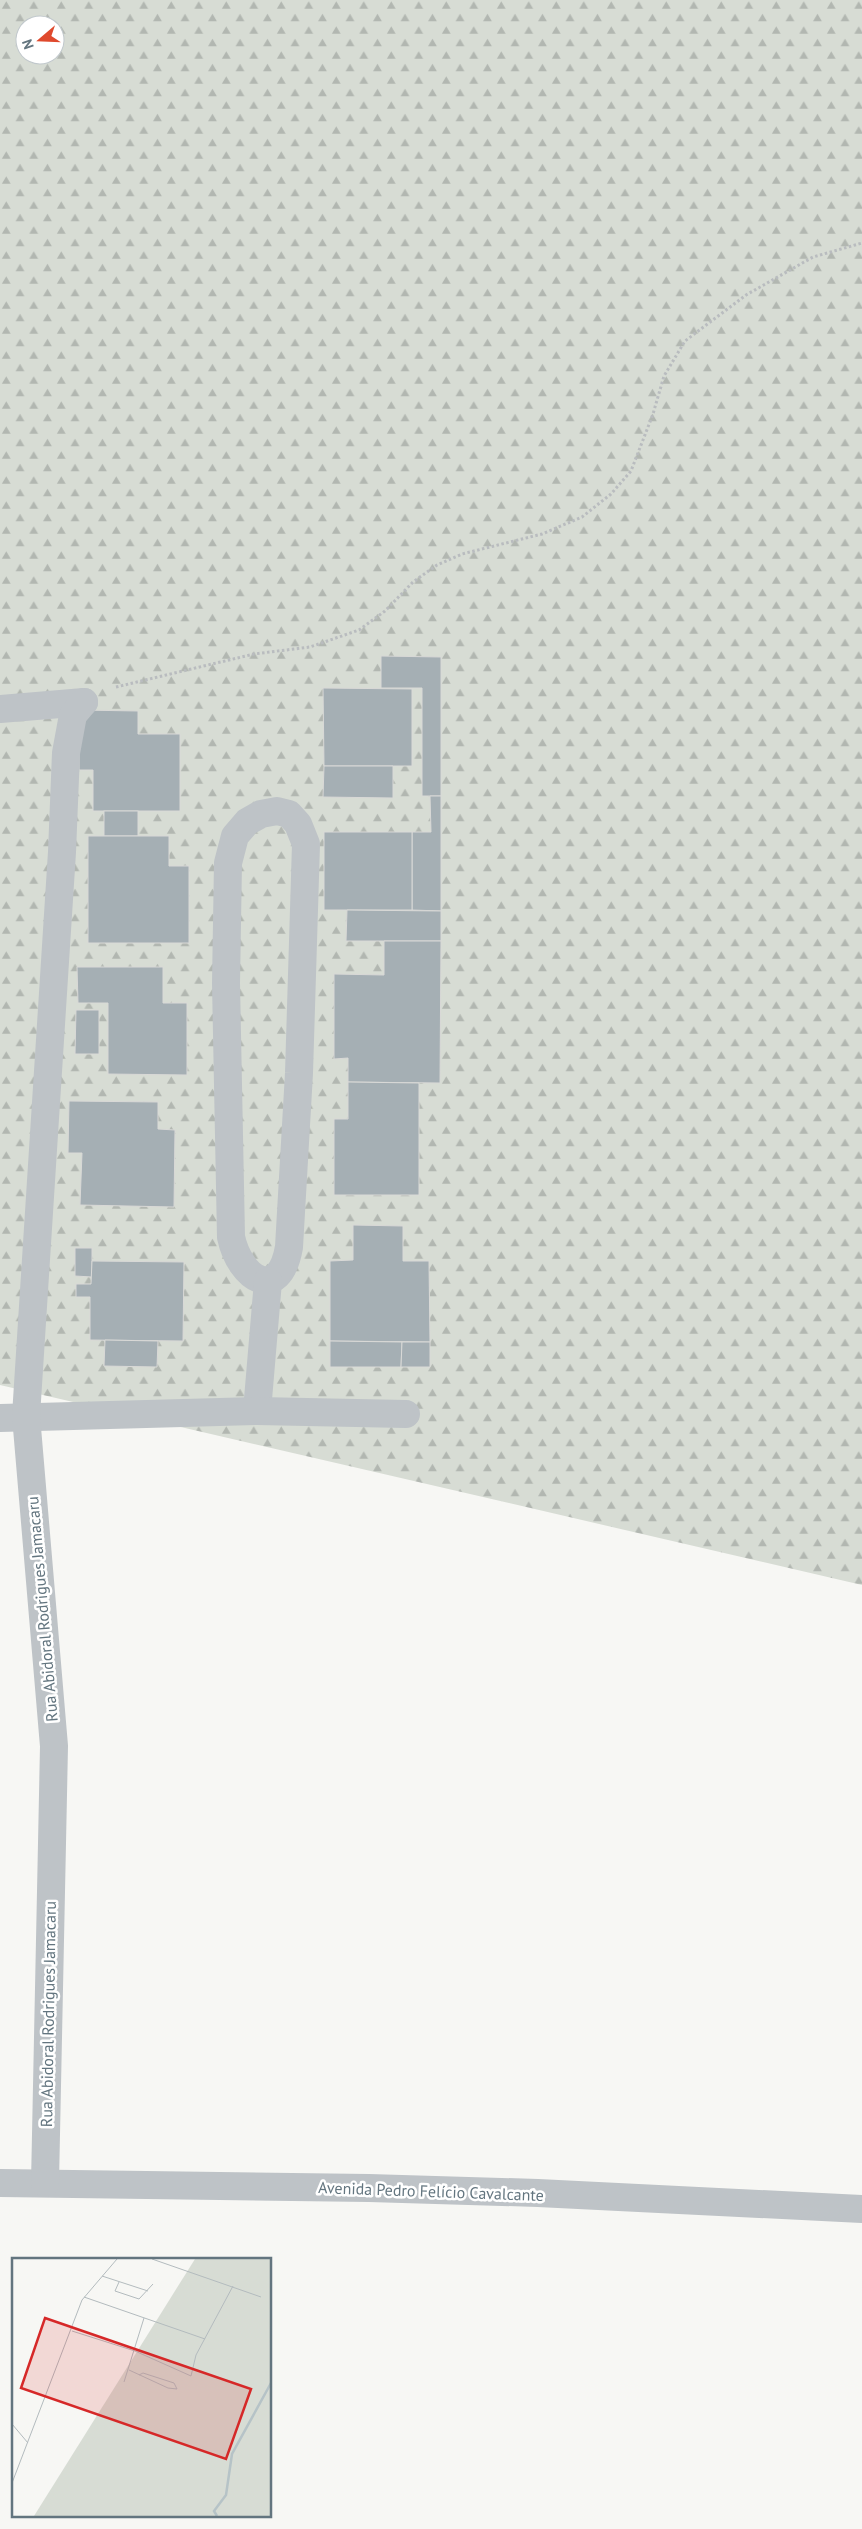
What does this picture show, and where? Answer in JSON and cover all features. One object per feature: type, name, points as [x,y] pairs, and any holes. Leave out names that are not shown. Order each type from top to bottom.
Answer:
[{"type":"street","points":[[0,709],[84,702]]},
{"type":"street","name":"Rua Abidoral Rodrigues Jamacaru","points":[[45,2183],[54,1746],[13,1417],[62,852],[66,753],[73,715],[84,702]]},
{"type":"street","points":[[276,811],[289,814],[303,833],[306,844],[305,908],[290,1246],[282,1270],[276,1278],[268,1281],[259,1280],[245,1268],[237,1255],[231,1237],[226,983],[228,863],[235,836],[247,822],[261,814],[276,811]]},
{"type":"street","points":[[257,1411],[268,1281]]},
{"type":"street","points":[[13,1417],[257,1411],[406,1414]]},
{"type":"street","name":"Avenida Pedro Felício Cavalcante","points":[[0,2184],[45,2183],[528,2193],[862,2209]]},
{"type":"path","points":[[84,702],[126,683],[254,654],[310,647],[359,630],[385,610],[413,582],[437,565],[462,554],[542,534],[582,517],[611,494],[631,470],[653,414],[664,376],[685,341],[746,295],[813,257],[862,243]]},
{"type":"green space","points":[[0,0],[862,0],[862,1585],[0,1385]]},
{"type":"building","points":[[381,656],[441,657],[441,796],[422,796],[422,688],[381,688]]},
{"type":"building","points":[[323,688],[412,689],[412,766],[324,766]]},
{"type":"building","points":[[79,710],[138,711],[138,734],[180,734],[180,811],[93,811],[93,770],[79,770]]},
{"type":"building","points":[[324,766],[393,766],[393,798],[323,797]]},
{"type":"building","points":[[430,796],[441,796],[441,911],[412,910],[412,832],[431,832]]},
{"type":"building","points":[[104,811],[138,811],[138,836],[104,836]]},
{"type":"building","points":[[324,832],[412,832],[412,910],[324,910]]},
{"type":"building","points":[[88,836],[169,836],[169,866],[189,866],[189,943],[88,943]]},
{"type":"building","points":[[347,910],[441,911],[441,941],[346,941]]},
{"type":"building","points":[[384,941],[441,941],[440,1083],[348,1082],[348,1058],[334,1059],[334,974],[384,975]]},
{"type":"building","points":[[77,967],[163,967],[163,1003],[187,1003],[187,1075],[108,1074],[108,1003],[78,1003]]},
{"type":"building","points":[[76,1010],[99,1010],[99,1054],[75,1054]]},
{"type":"building","points":[[348,1082],[419,1083],[419,1195],[334,1195],[334,1119],[348,1119]]},
{"type":"building","points":[[69,1101],[158,1102],[158,1129],[175,1130],[174,1207],[80,1205],[82,1153],[68,1153]]},
{"type":"building","points":[[353,1225],[403,1226],[403,1261],[429,1261],[430,1342],[330,1341],[330,1261],[353,1260]]},
{"type":"building","points":[[75,1248],[92,1248],[92,1277],[75,1276]]},
{"type":"building","points":[[92,1261],[184,1262],[183,1341],[90,1340],[90,1297],[76,1297],[76,1284],[91,1284]]},
{"type":"building","points":[[105,1340],[158,1341],[157,1367],[104,1366]]},
{"type":"building","points":[[330,1341],[402,1342],[401,1367],[330,1367]]},
{"type":"building","points":[[402,1342],[430,1342],[430,1367],[401,1367]]}]
